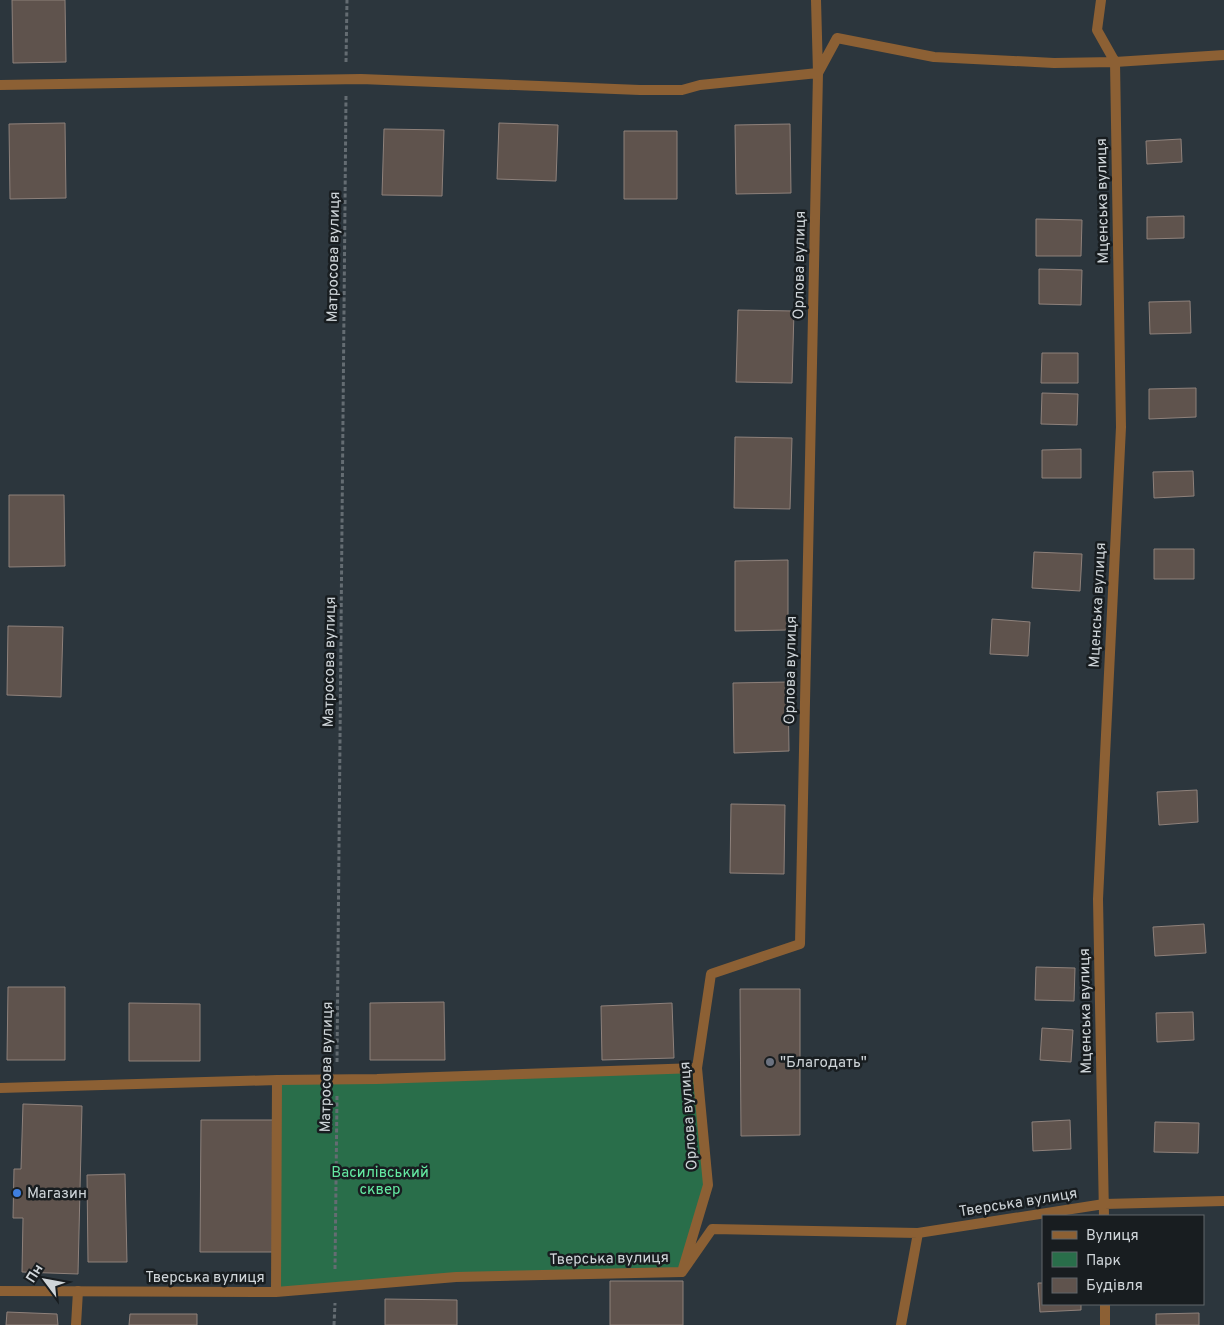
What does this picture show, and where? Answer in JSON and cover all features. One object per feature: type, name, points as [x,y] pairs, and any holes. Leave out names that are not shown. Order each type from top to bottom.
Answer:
[{"type":"street","name":"Орлова вулиця","points":[[682,1272],[708,1185],[697,1068],[711,974],[800,944],[818,73],[816,0]]},
{"type":"street","name":"Мценська вулиця","points":[[1101,0],[1097,30],[1115,62],[1121,427],[1098,899],[1104,1215]]},
{"type":"street","points":[[0,85],[346,80],[682,90],[700,85],[818,73],[837,38],[934,58],[1054,63],[1115,62],[1224,55]]},
{"type":"street","points":[[0,1088],[697,1068]]},
{"type":"street","points":[[276,1292],[277,1080]]},
{"type":"street","name":"Тверська вулиця","points":[[0,1291],[276,1292],[456,1277],[682,1272],[712,1229],[918,1233],[1104,1204],[1224,1200]]},
{"type":"street","points":[[901,1325],[918,1233]]},
{"type":"street","points":[[76,1325],[78,1291]]},
{"type":"street","points":[[1105,1305],[1105,1325]]},
{"type":"path","name":"Матросова вулиця","points":[[334,1325],[347,0]]},
{"type":"green space","name":"Василівський сквер","points":[[697,1068],[708,1185],[682,1272],[456,1277],[276,1292],[277,1080]]},
{"type":"building","points":[[12,0],[65,0],[66,62],[13,63]]},
{"type":"building","points":[[65,123],[66,198],[10,199],[9,124]]},
{"type":"building","points":[[499,123],[558,125],[556,181],[497,179]]},
{"type":"building","points":[[790,124],[791,193],[736,194],[735,125]]},
{"type":"building","points":[[384,129],[444,130],[442,196],[382,195]]},
{"type":"building","points":[[624,131],[677,131],[677,199],[624,199]]},
{"type":"building","points":[[1181,139],[1182,162],[1147,164],[1146,141]]},
{"type":"building","points":[[1184,216],[1184,238],[1147,239],[1147,217]]},
{"type":"building","points":[[1036,219],[1082,220],[1081,256],[1036,256]]},
{"type":"building","points":[[1039,269],[1082,270],[1081,305],[1039,304]]},
{"type":"building","points":[[1190,301],[1191,333],[1150,334],[1149,302]]},
{"type":"building","points":[[738,310],[794,311],[792,383],[736,382]]},
{"type":"building","points":[[1042,353],[1078,353],[1078,383],[1041,383]]},
{"type":"building","points":[[1196,388],[1196,417],[1149,419],[1149,389]]},
{"type":"building","points":[[1042,393],[1078,394],[1077,425],[1041,424]]},
{"type":"building","points":[[735,437],[792,438],[790,509],[734,508]]},
{"type":"building","points":[[1081,449],[1081,478],[1042,478],[1042,450]]},
{"type":"building","points":[[1193,471],[1194,496],[1154,498],[1153,472]]},
{"type":"building","points":[[9,495],[64,495],[65,566],[9,567]]},
{"type":"building","points":[[1154,549],[1194,549],[1194,579],[1154,579]]},
{"type":"building","points":[[1034,552],[1082,554],[1080,591],[1032,588]]},
{"type":"building","points":[[788,560],[788,630],[735,631],[735,561]]},
{"type":"building","points":[[992,619],[1030,622],[1028,656],[990,654]]},
{"type":"building","points":[[8,626],[63,627],[61,697],[7,695]]},
{"type":"building","points":[[788,682],[789,751],[734,753],[733,683]]},
{"type":"building","points":[[1197,790],[1198,822],[1159,825],[1157,792]]},
{"type":"building","points":[[731,804],[785,805],[784,874],[730,873]]},
{"type":"building","points":[[1204,924],[1206,953],[1155,956],[1153,927]]},
{"type":"building","points":[[1036,967],[1075,968],[1074,1001],[1035,1000]]},
{"type":"building","points":[[8,987],[65,987],[65,1060],[7,1060]]},
{"type":"building","name":"\"Благодать\"","points":[[740,989],[800,989],[800,1135],[741,1136]]},
{"type":"building","points":[[444,1002],[445,1060],[370,1060],[370,1003]]},
{"type":"building","points":[[129,1003],[200,1004],[200,1061],[129,1061]]},
{"type":"building","points":[[672,1003],[674,1058],[602,1060],[601,1006]]},
{"type":"building","points":[[1193,1012],[1194,1040],[1157,1042],[1156,1013]]},
{"type":"building","points":[[1042,1028],[1073,1030],[1071,1062],[1040,1060]]},
{"type":"building","points":[[23,1104],[82,1106],[78,1274],[22,1272],[23,1218],[13,1218],[14,1169],[21,1169]]},
{"type":"building","points":[[201,1120],[276,1120],[276,1252],[200,1252]]},
{"type":"building","points":[[1070,1120],[1071,1149],[1033,1151],[1032,1122]]},
{"type":"building","points":[[1155,1122],[1199,1123],[1198,1153],[1154,1152]]},
{"type":"building","points":[[125,1174],[127,1262],[88,1262],[87,1175]]},
{"type":"building","points":[[610,1281],[683,1281],[683,1325],[610,1325]]},
{"type":"building","points":[[1038,1283],[1042,1283],[1042,1305],[1081,1305],[1081,1310],[1040,1312]]},
{"type":"building","points":[[385,1299],[457,1300],[457,1325],[385,1325]]},
{"type":"building","points":[[7,1312],[57,1314],[58,1325],[6,1325]]},
{"type":"building","points":[[1199,1313],[1199,1325],[1156,1325],[1156,1314]]},
{"type":"building","points":[[130,1314],[197,1314],[197,1325],[129,1325]]},
{"type":"place","name":"\"Благодать\"","points":[[770,1062]]},
{"type":"place","name":"Магазин","points":[[17,1193]]}]
